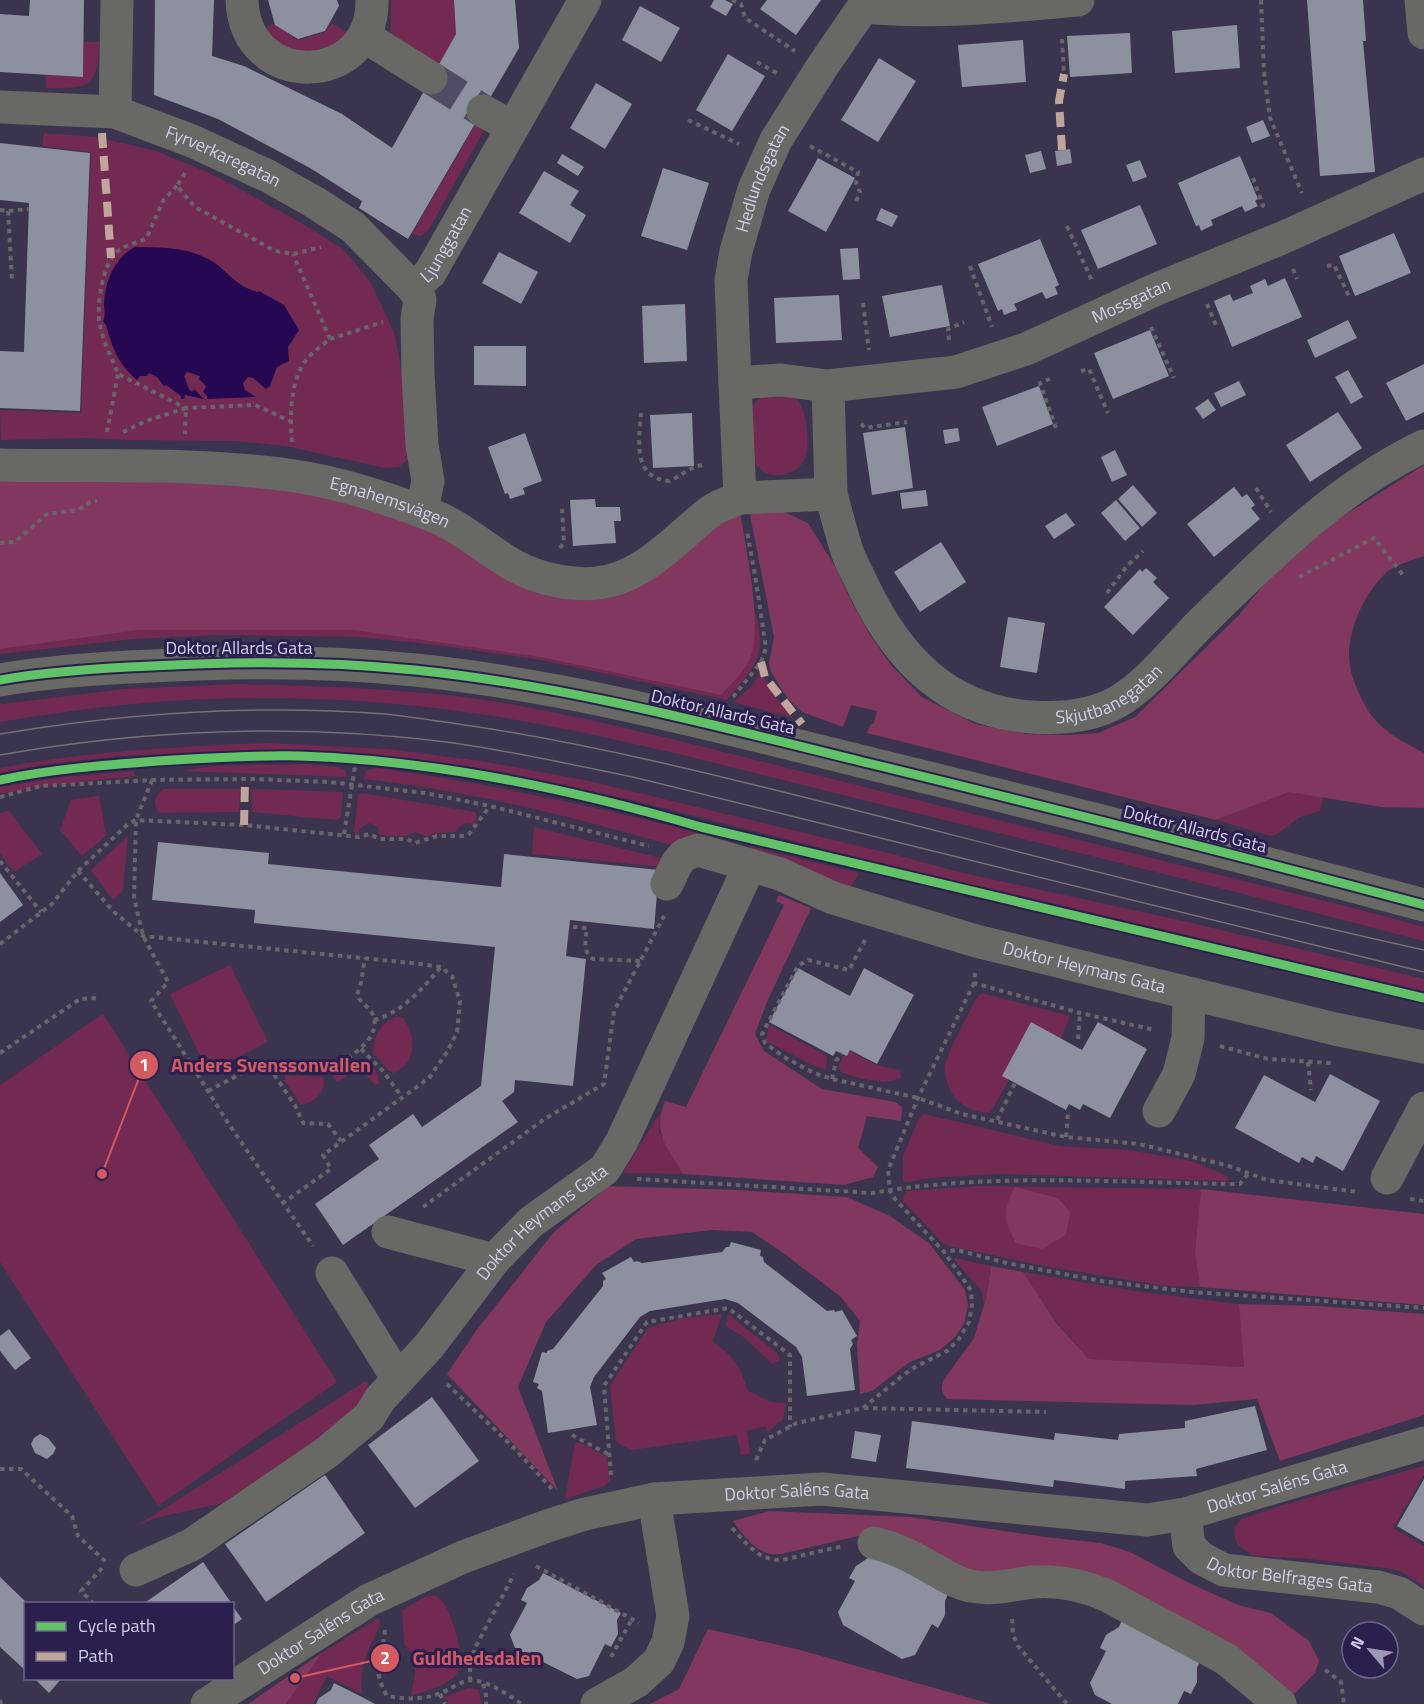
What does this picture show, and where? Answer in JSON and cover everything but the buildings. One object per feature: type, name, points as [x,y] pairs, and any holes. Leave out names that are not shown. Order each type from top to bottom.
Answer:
[{"type":"street","points":[[115,112],[117,0]]},
{"type":"street","points":[[242,0],[245,24],[259,47],[269,56],[294,67],[319,67],[334,63],[346,56],[364,36],[372,10],[372,0]]},
{"type":"street","name":"Ljunggatan","points":[[419,510],[424,500],[428,481],[422,445],[418,374],[417,319],[420,299],[413,288],[430,273],[585,0]]},
{"type":"street","points":[[867,3],[892,10],[1078,0]]},
{"type":"street","points":[[1421,0],[1424,33]]},
{"type":"street","name":"Hedlundsgatan","points":[[740,498],[731,280],[736,251],[754,189],[768,157],[822,67],[867,3]]},
{"type":"street","points":[[364,36],[431,78]]},
{"type":"street","name":"Fyrverkaregatan","points":[[0,107],[115,112],[192,141],[268,176],[354,227],[413,288]]},
{"type":"street","points":[[483,111],[513,127]]},
{"type":"street","name":"Mossgatan","points":[[735,383],[781,380],[828,386],[956,372],[1026,349],[1424,174]]},
{"type":"street","name":"Skjutbanegatan","points":[[828,386],[831,494],[848,552],[883,626],[909,660],[924,674],[960,698],[1015,716],[1050,718],[1081,715],[1104,709],[1122,699],[1148,677],[1257,569],[1345,493],[1387,464],[1424,446]]},
{"type":"street","name":"Egnahemsvägen","points":[[0,465],[100,455],[183,467],[296,476],[353,490],[454,523],[516,567],[544,578],[573,584],[600,583],[628,574],[647,564],[713,509],[740,498]]},
{"type":"street","points":[[740,498],[831,494]]},
{"type":"street","name":"Doktor Allards Gata","points":[[0,681],[108,668],[255,662],[412,670],[525,685],[774,740],[1424,904]]},
{"type":"street","points":[[667,898],[677,863],[698,854]]},
{"type":"street","name":"Doktor Heymans Gata","points":[[698,854],[780,874],[833,898],[938,931],[1188,994],[1335,1029],[1424,1047]]},
{"type":"street","name":"Doktor Heymans Gata","points":[[136,1569],[191,1545],[326,1453],[369,1417],[389,1389],[429,1346],[494,1260],[531,1222],[605,1170],[622,1141],[750,865]]},
{"type":"street","points":[[1159,1111],[1179,1074],[1188,1038],[1188,994]]},
{"type":"street","points":[[1384,1190],[1424,1108]]},
{"type":"street","points":[[388,1233],[494,1260]]},
{"type":"street","points":[[332,1273],[389,1389]]},
{"type":"street","name":"Doktor Saléns Gata","points":[[207,1704],[369,1600],[463,1557],[550,1525],[585,1514],[654,1499],[822,1489],[1148,1520],[1185,1514],[1424,1443]]},
{"type":"street","points":[[597,1704],[636,1682],[659,1661],[668,1642],[673,1616],[654,1499]]},
{"type":"street","name":"Doktor Belfrages Gata","points":[[1185,1514],[1189,1546],[1201,1558],[1224,1570],[1378,1587],[1399,1593],[1424,1609]]},
{"type":"street","points":[[874,1543],[891,1546],[966,1585],[993,1589],[1034,1582],[1071,1583],[1087,1587],[1226,1659],[1280,1704]]},
{"type":"path","points":[[732,0],[741,4],[745,18],[822,67]]},
{"type":"path","points":[[1261,0],[1264,72],[1270,118],[1315,223]]},
{"type":"path","points":[[1062,39],[1064,74]]},
{"type":"path","points":[[688,120],[768,157]]},
{"type":"path","points":[[100,455],[118,374],[99,323],[102,283],[111,258],[123,246],[142,241],[147,237],[164,199],[177,186],[190,162],[192,141]]},
{"type":"path","points":[[837,160],[858,172],[856,183],[860,192],[855,204]]},
{"type":"path","points":[[177,186],[195,207],[274,251],[293,254],[342,241],[354,227]]},
{"type":"path","points":[[0,210],[29,209]]},
{"type":"path","points":[[8,211],[12,280]]},
{"type":"path","points":[[1067,226],[1107,312]]},
{"type":"path","points":[[293,254],[330,339],[302,365],[295,385],[290,421],[296,476]]},
{"type":"path","points":[[1327,266],[1334,265],[1350,298]]},
{"type":"path","points":[[969,266],[986,310]]},
{"type":"path","points":[[1205,299],[1216,325]]},
{"type":"path","points":[[863,303],[873,381]]},
{"type":"path","points":[[1157,341],[1173,378]]},
{"type":"path","points":[[1081,371],[1089,369],[1108,412]]},
{"type":"path","points":[[118,374],[186,408]]},
{"type":"path","points":[[1050,379],[1040,382],[1056,428]]},
{"type":"path","points":[[100,455],[146,421],[186,408],[255,405],[290,421]]},
{"type":"path","points":[[641,413],[639,447],[645,470],[652,477],[669,481],[700,465],[738,464]]},
{"type":"path","points":[[857,420],[865,428],[907,422]]},
{"type":"path","points":[[1256,488],[1270,510]]},
{"type":"path","points":[[732,700],[734,694],[761,662],[766,648],[740,498]]},
{"type":"path","points":[[0,543],[15,542],[47,514],[78,510],[90,502],[101,500]]},
{"type":"path","points":[[558,553],[564,542],[562,508]]},
{"type":"path","points":[[1257,569],[1269,581],[1300,577],[1374,538],[1403,575]]},
{"type":"path","points":[[1107,593],[1126,566],[1143,551]]},
{"type":"path","points":[[345,759],[369,761]]},
{"type":"path","points":[[344,834],[356,760]]},
{"type":"path","points":[[0,797],[40,786],[152,780],[253,779],[351,784],[425,793],[490,806],[698,854]]},
{"type":"path","points":[[152,780],[136,820],[134,897],[143,936],[168,982],[151,1001],[208,1091],[332,1273]]},
{"type":"path","points":[[0,944],[52,904],[78,871],[128,824],[136,820],[244,825],[359,837],[369,834],[380,838],[407,839],[415,843],[443,835],[465,836],[472,831],[490,806]]},
{"type":"path","points":[[0,861],[41,912]]},
{"type":"path","points":[[78,871],[114,912],[143,936],[441,967],[452,976],[460,1001],[457,1032],[447,1052],[429,1078],[323,1155],[331,1168],[283,1203]]},
{"type":"path","points":[[388,1233],[546,1118],[604,1084],[614,1011],[641,961],[667,898]]},
{"type":"path","points":[[573,927],[587,928],[585,947],[587,954],[593,959],[641,961]]},
{"type":"path","points":[[870,932],[849,970],[808,960],[798,966],[762,1034],[765,1043],[784,1057],[814,1073],[918,1098],[962,1114],[1066,1137],[1138,1144],[1229,1166],[1267,1180],[1384,1190],[1424,1201]]},
{"type":"path","points":[[325,1073],[361,1049],[372,1032],[374,1020],[369,1009],[357,995],[365,958]]},
{"type":"path","points":[[374,1020],[385,1017],[404,1005],[441,967]]},
{"type":"path","points":[[863,1408],[915,1366],[947,1352],[959,1339],[969,1322],[972,1305],[971,1290],[944,1252],[895,1199],[890,1190],[888,1170],[918,1098],[975,983]]},
{"type":"path","points":[[0,1053],[80,999],[100,1000]]},
{"type":"path","points":[[1078,1039],[1080,1012]]},
{"type":"path","points":[[361,1049],[383,1071],[402,1097]]},
{"type":"path","points":[[832,1079],[836,1061],[842,1053]]},
{"type":"path","points":[[208,1091],[265,1061],[296,1107],[303,1123],[328,1124],[341,1141]]},
{"type":"path","points":[[1308,1062],[1311,1090]]},
{"type":"path","points":[[997,1120],[1015,1083]]},
{"type":"path","points":[[1066,1137],[1068,1113]]},
{"type":"path","points":[[605,1170],[621,1178],[872,1193],[976,1181],[1240,1184],[1248,1174]]},
{"type":"path","points":[[944,1252],[957,1250],[1006,1263],[1101,1281],[1192,1292],[1424,1308]]},
{"type":"path","points":[[612,1483],[604,1386],[647,1322],[728,1308],[790,1355],[790,1427]]},
{"type":"path","points":[[447,1384],[515,1449],[553,1490]]},
{"type":"path","points":[[755,1461],[765,1440],[797,1423],[863,1408],[1046,1412]]},
{"type":"path","points":[[572,1435],[609,1454]]},
{"type":"path","points":[[0,1469],[21,1469],[72,1516],[78,1536],[107,1563],[81,1591],[92,1602]]},
{"type":"path","points":[[738,1534],[754,1551],[768,1558],[782,1560],[812,1552]]},
{"type":"path","points":[[538,1568],[643,1625]]},
{"type":"path","points":[[470,1681],[470,1663],[475,1648],[512,1578]]},
{"type":"path","points":[[993,1589],[1014,1622],[1013,1634],[1018,1646],[1067,1704]]},
{"type":"path","points":[[610,1658],[632,1619]]},
{"type":"path","points":[[385,1625],[384,1638],[376,1666],[379,1681],[387,1696],[406,1699],[440,1694],[457,1684],[474,1680],[522,1704]]},
{"type":"path","points":[[1325,1670],[1341,1682],[1344,1704]]},
{"type":"path","points":[[482,1683],[486,1704]]},
{"type":"path","points":[[440,1694],[445,1704]]},
{"type":"shaded area","points":[[391,0],[454,0],[456,34],[439,65],[391,35]]},
{"type":"shaded area","points":[[331,23],[350,34],[332,48],[301,53],[274,40],[264,29],[274,24],[298,40],[325,32]]},
{"type":"shaded area","points":[[84,42],[99,42],[93,77],[81,86],[46,88],[45,75],[83,77]]},
{"type":"shaded area","points":[[482,113],[487,125],[429,229],[421,236],[412,234]]},
{"type":"shaded area","points":[[44,133],[96,137],[156,151],[214,175],[343,249],[370,281],[395,335],[411,425],[409,458],[399,467],[385,468],[286,446],[235,441],[87,438],[1,440],[0,410],[81,413],[91,152],[42,146]]},
{"type":"shaded area","points":[[135,247],[192,252],[218,265],[242,285],[259,291],[284,305],[299,330],[288,347],[289,361],[277,367],[270,386],[266,389],[253,378],[248,377],[243,383],[245,390],[256,397],[207,399],[203,392],[206,386],[199,379],[200,376],[187,372],[184,376],[189,389],[192,392],[194,389],[204,399],[185,395],[184,399],[181,399],[181,396],[166,385],[164,386],[157,377],[149,373],[147,376],[140,376],[137,380],[125,368],[117,356],[103,321],[104,303],[112,270],[128,251]]},
{"type":"shaded area","points":[[765,394],[792,396],[802,407],[805,416],[806,455],[799,467],[786,474],[771,475],[765,472],[754,461],[751,453],[751,411],[754,403]]},
{"type":"shaded area","points":[[1424,465],[1424,556],[1389,570],[1371,590],[1355,622],[1349,656],[1355,685],[1374,719],[1394,736],[1424,753],[1424,808],[1382,807],[1289,792],[1216,820],[867,733],[870,725],[874,723],[877,711],[851,705],[843,727],[802,712],[788,699],[771,672],[769,663],[774,637],[749,510],[778,509],[808,523],[836,568],[870,635],[891,665],[922,697],[975,724],[1026,734],[1098,733],[1135,717],[1239,615],[1279,566],[1321,530]]},
{"type":"shaded area","points":[[0,472],[347,491],[578,593],[740,511],[752,586],[754,645],[744,668],[721,695],[540,657],[353,630],[139,630],[0,649]]},
{"type":"shaded area","points":[[754,608],[760,649],[752,668],[727,700],[542,660],[438,645],[358,637],[219,635],[133,639],[0,654],[0,649],[139,630],[353,630],[540,657],[721,695],[744,666],[753,647]]},
{"type":"shaded area","points":[[761,670],[772,693],[793,718],[733,702],[752,686]]},
{"type":"shaded area","points":[[236,684],[418,692],[479,699],[569,716],[659,736],[1357,909],[1424,927],[1424,941],[680,754],[581,732],[480,714],[392,704],[257,698],[123,705],[0,722],[0,704],[124,689]]},
{"type":"shaded area","points":[[267,743],[387,749],[487,762],[589,781],[959,872],[1192,923],[1424,979],[1424,994],[1324,968],[955,882],[632,800],[499,771],[357,754],[279,750],[119,756],[40,765],[0,774],[0,768],[66,757],[166,748]]},
{"type":"shaded area","points":[[306,764],[337,767],[345,770],[347,777],[182,771],[213,766]]},
{"type":"shaded area","points":[[377,768],[536,795],[654,821],[700,835],[678,847],[483,798],[363,779],[367,770]]},
{"type":"shaded area","points":[[134,771],[135,776],[30,788],[0,794],[0,787],[63,777]]},
{"type":"shaded area","points":[[163,789],[240,789],[239,812],[160,813],[155,801]]},
{"type":"shaded area","points":[[251,789],[343,792],[341,817],[337,820],[252,812]]},
{"type":"shaded area","points":[[1289,792],[1323,797],[1320,811],[1300,817],[1277,834],[1270,836],[1216,820]]},
{"type":"shaded area","points":[[362,793],[475,812],[477,817],[474,825],[463,824],[456,832],[426,836],[415,832],[403,836],[389,836],[380,835],[378,827],[369,823],[360,828],[358,834],[354,832],[358,795]]},
{"type":"shaded area","points":[[99,796],[106,836],[82,856],[60,830],[71,800]]},
{"type":"shaded area","points":[[9,811],[42,854],[14,872],[0,853],[0,813]]},
{"type":"shaded area","points":[[534,827],[665,859],[661,867],[532,854]]},
{"type":"shaded area","points":[[128,836],[123,891],[113,900],[91,870]]},
{"type":"shaded area","points":[[744,845],[859,873],[850,889],[775,860]]},
{"type":"shaded area","points":[[779,895],[811,908],[767,1002],[755,1034],[764,1051],[822,1089],[895,1102],[902,1107],[901,1121],[867,1116],[858,1148],[878,1167],[873,1177],[844,1185],[683,1174],[663,1139],[660,1122],[665,1101],[686,1107],[784,905],[776,901]]},
{"type":"shaded area","points":[[230,965],[268,1042],[208,1072],[170,994]]},
{"type":"shaded area","points":[[982,993],[1070,1016],[1061,1038],[1031,1023],[1003,1075],[1009,1080],[990,1113],[971,1109],[957,1100],[948,1085],[945,1066],[949,1053],[976,999]]},
{"type":"shaded area","points":[[103,1014],[337,1382],[158,1506],[0,1262],[0,1085]]},
{"type":"shaded area","points":[[395,1017],[402,1017],[409,1028],[412,1053],[406,1064],[393,1073],[373,1054],[378,1032]]},
{"type":"shaded area","points":[[769,1025],[827,1056],[826,1069],[816,1067],[766,1041]]},
{"type":"shaded area","points":[[850,1051],[876,1065],[900,1070],[901,1078],[880,1081],[843,1073],[839,1070],[839,1065],[844,1055],[847,1057]]},
{"type":"shaded area","points":[[358,1058],[373,1067],[379,1083],[375,1085],[360,1068],[337,1082],[332,1076]]},
{"type":"shaded area","points":[[285,1075],[323,1077],[323,1087],[315,1099],[301,1105],[285,1081]]},
{"type":"shaded area","points":[[660,1113],[659,1132],[683,1174],[623,1173]]},
{"type":"shaded area","points":[[924,1114],[1060,1146],[1128,1150],[1191,1161],[1230,1179],[1227,1181],[998,1174],[903,1181],[903,1156],[919,1118]]},
{"type":"shaded area","points":[[608,1186],[737,1190],[847,1197],[890,1216],[929,1243],[965,1290],[968,1305],[964,1324],[955,1337],[940,1350],[910,1362],[872,1391],[860,1394],[857,1345],[860,1321],[841,1297],[786,1255],[752,1232],[712,1230],[636,1239],[596,1265],[546,1322],[518,1387],[558,1491],[447,1374],[476,1331],[554,1232]]},
{"type":"shaded area","points":[[980,1186],[1201,1189],[1195,1252],[1200,1287],[1165,1286],[1039,1265],[945,1245],[902,1200],[906,1191]]},
{"type":"shaded area","points":[[1015,1187],[1058,1198],[1070,1212],[1066,1235],[1042,1249],[1016,1243],[1006,1215]]},
{"type":"shaded area","points":[[1201,1189],[1424,1214],[1424,1305],[1200,1287],[1195,1252]]},
{"type":"shaded area","points":[[955,1258],[991,1266],[984,1304],[981,1290],[954,1260]]},
{"type":"shaded area","points":[[991,1266],[1023,1272],[1058,1325],[1089,1359],[1244,1367],[1239,1304],[1317,1306],[1424,1314],[1424,1415],[1280,1461],[1257,1399],[1193,1405],[948,1399],[942,1391],[943,1381],[974,1338],[986,1298]]},
{"type":"shaded area","points":[[1023,1272],[1135,1291],[1239,1304],[1244,1367],[1089,1359],[1059,1325]]},
{"type":"shaded area","points":[[722,1314],[713,1342],[735,1362],[748,1391],[771,1402],[786,1403],[783,1419],[768,1432],[765,1426],[747,1431],[750,1454],[741,1455],[737,1435],[631,1450],[616,1442],[610,1386],[648,1328],[683,1318]]},
{"type":"shaded area","points":[[728,1314],[777,1353],[780,1360],[772,1364],[745,1338],[726,1326]]},
{"type":"shaded area","points":[[366,1381],[369,1385],[355,1414],[223,1503],[159,1517],[138,1525]]},
{"type":"shaded area","points":[[579,1442],[607,1457],[610,1481],[604,1486],[565,1499],[575,1443]]},
{"type":"shaded area","points":[[1424,1466],[1424,1475],[1393,1528],[1424,1546],[1424,1586],[1402,1572],[1392,1569],[1301,1558],[1253,1556],[1238,1545],[1235,1539],[1234,1528],[1242,1519],[1283,1505]]},
{"type":"shaded area","points":[[769,1511],[911,1517],[1101,1543],[1130,1552],[1191,1584],[1238,1605],[1271,1613],[1309,1641],[1319,1661],[1315,1673],[1290,1698],[1152,1608],[990,1578],[867,1534],[781,1554],[766,1553],[747,1540],[733,1521]]},
{"type":"shaded area","points":[[435,1595],[445,1605],[452,1621],[460,1652],[458,1671],[445,1683],[411,1696],[415,1668],[412,1656],[404,1644],[402,1610],[425,1597]]},
{"type":"shaded area","points":[[379,1618],[380,1625],[363,1667],[362,1694],[327,1676],[313,1704],[286,1704],[323,1652]]},
{"type":"shaded area","points":[[708,1629],[800,1650],[991,1704],[650,1704],[679,1689]]},
{"type":"shaded area","points":[[323,1652],[286,1704],[248,1704]]},
{"type":"shaded area","points":[[468,1688],[478,1689],[482,1704],[449,1704],[445,1697]]},
{"type":"tunnel","points":[[431,78],[483,111]]},
{"type":"tram line","points":[[0,734],[144,716],[240,710],[385,714],[472,726],[565,742],[705,773],[1205,899],[1424,950]]},
{"type":"tram line","points":[[0,755],[113,739],[226,732],[340,733],[454,743],[637,778],[1424,972]]},
{"type":"marked path","points":[[1062,150],[1059,101],[1064,74]]},
{"type":"marked path","points":[[102,133],[111,258]]},
{"type":"marked path","points":[[761,662],[765,677],[802,724]]},
{"type":"marked path","points":[[244,825],[245,779]]},
{"type":"cycle path","points":[[0,680],[95,669],[185,664],[317,663],[415,670],[531,686],[702,722],[1079,815],[1424,905]]},
{"type":"cycle path","points":[[0,780],[98,766],[264,756],[350,759],[452,770],[602,800],[701,827],[1424,998]]},
{"type":"place","name":"Anders Svenssonvallen","points":[[102,1174]]},
{"type":"place","name":"Guldhedsdalen","points":[[295,1678]]}]
